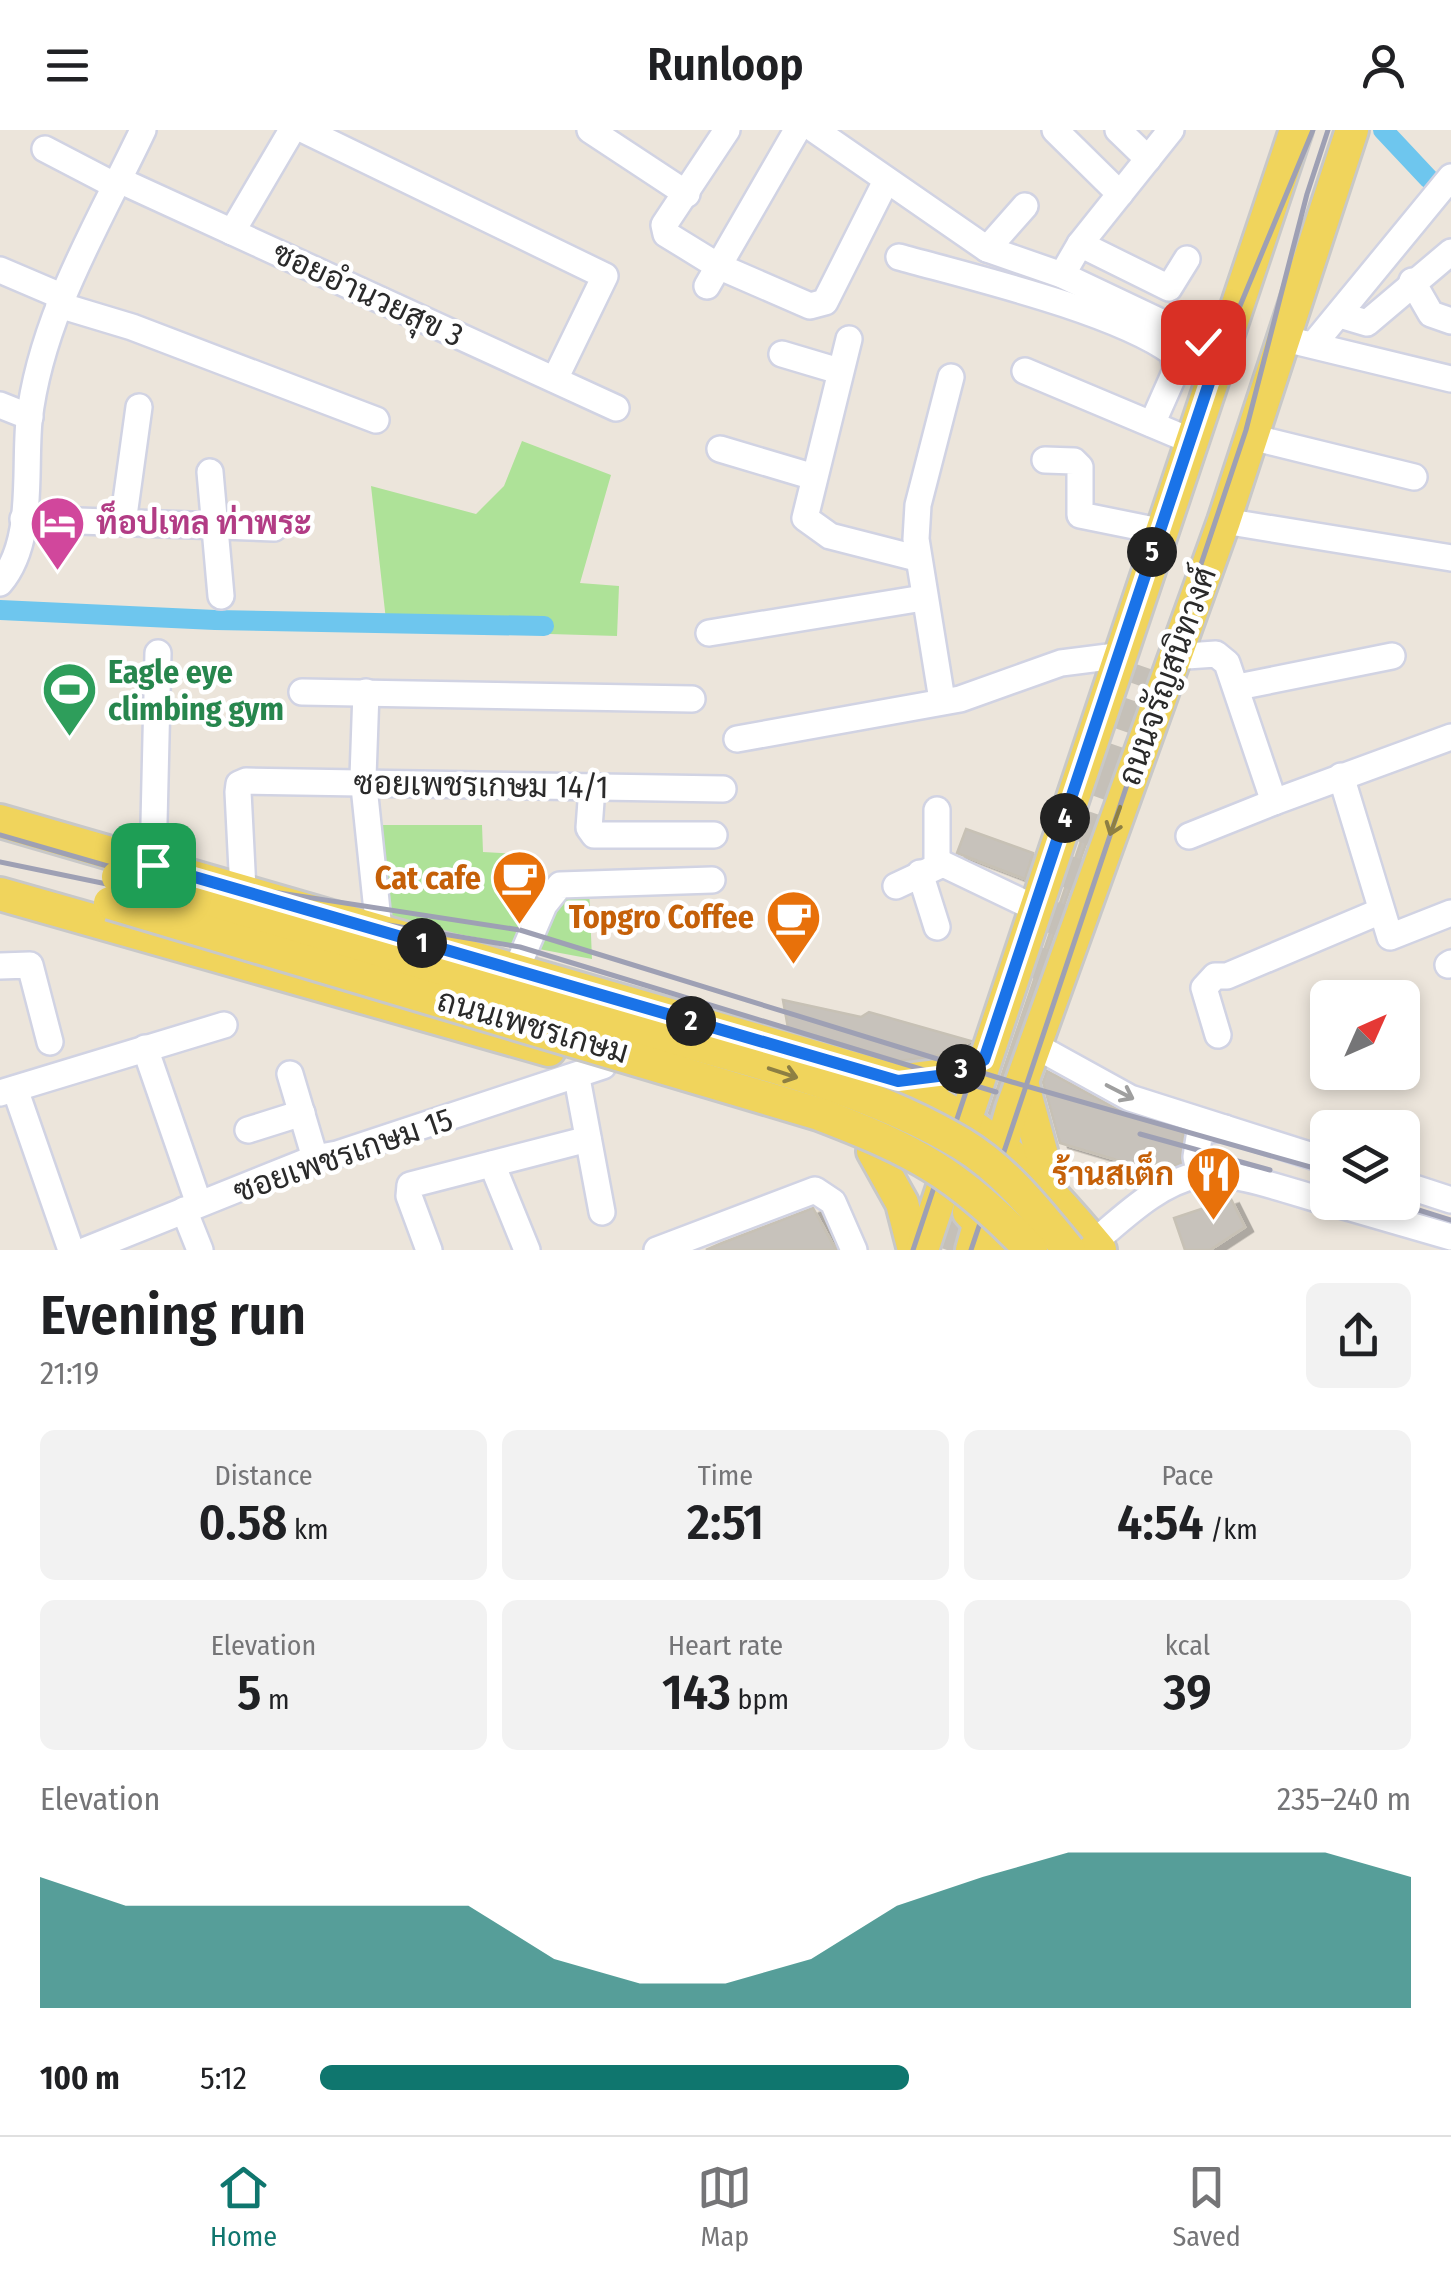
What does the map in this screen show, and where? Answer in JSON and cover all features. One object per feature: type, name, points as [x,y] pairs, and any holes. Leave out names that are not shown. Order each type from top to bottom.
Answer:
[{"type":"main road","name":"ถนนจรัญสนิทวงศ์","points":[[976,1236],[1034,1046],[1148,730],[1143,663],[1158,531],[1296,130]]},
{"type":"main road","name":"ถนนจรัญสนิทวงศ์","points":[[1143,663],[1313,130]]},
{"type":"main road","name":"ถนนจรัญสนิทวงศ์","points":[[1143,663],[1330,130]]},
{"type":"main road","name":"ถนนจรัญสนิทวงศ์","points":[[922,1250],[1098,713],[1143,663],[1224,520],[1251,437],[1298,342],[1352,130]]},
{"type":"main road","points":[[1098,713],[1111,730],[1124,736],[1148,730]]},
{"type":"main road","name":"ถนนเพชรเกษม","points":[[0,821],[898,1081],[966,1118],[1002,1144],[1053,1192],[1088,1247]]},
{"type":"main road","name":"ถนนเพชรเกษม","points":[[0,840],[114,890],[837,1120],[889,1140],[948,1172],[1031,1250]]},
{"type":"main road","name":"ถนนเพชรเกษม","points":[[0,871],[114,890],[706,1048],[910,1118],[964,1146],[1088,1247]]},
{"type":"main road","name":"ถนนเพชรเกษม","points":[[0,894],[519,1042],[590,1072],[808,1126],[873,1151],[942,1191],[976,1236],[1005,1250]]},
{"type":"main road","points":[[519,1042],[547,1038],[557,1031],[564,1014],[560,1002],[528,974]]},
{"type":"main road","points":[[898,1081],[946,1075],[984,1060]]},
{"type":"main road","points":[[1022,1082],[1053,1192]]},
{"type":"main road","points":[[873,1151],[902,1203],[914,1250]]},
{"type":"street","points":[[0,583],[15,563],[23,519],[30,417],[60,300],[143,130]]},
{"type":"street","points":[[232,232],[292,130]]},
{"type":"street","points":[[304,130],[606,276],[555,379]]},
{"type":"street","points":[[590,130],[687,194]]},
{"type":"street","points":[[728,130],[664,225],[666,234],[712,276],[810,306],[821,305],[872,216],[886,181]]},
{"type":"street","points":[[712,276],[797,130]]},
{"type":"street","points":[[815,130],[987,249],[1062,275],[1220,350]]},
{"type":"street","points":[[1055,130],[1120,194]]},
{"type":"street","points":[[1118,130],[1148,159]]},
{"type":"street","points":[[1062,275],[1080,244],[1167,131]]},
{"type":"street","name":"ซอยอำนวยสุข 3","points":[[44,149],[616,408]]},
{"type":"street","points":[[1298,342],[1340,314],[1451,177]]},
{"type":"street","points":[[987,249],[1024,206]]},
{"type":"street","points":[[1080,244],[1169,288],[1187,259]]},
{"type":"street","points":[[1340,314],[1367,323],[1412,281],[1451,252]]},
{"type":"street","points":[[900,257],[1049,301],[1156,340],[1173,353],[1176,370],[1152,424]]},
{"type":"street","points":[[0,270],[60,300],[376,420]]},
{"type":"street","points":[[1412,281],[1431,314],[1451,321]]},
{"type":"street","points":[[849,339],[804,518],[814,528],[916,558]]},
{"type":"street","points":[[1298,342],[1451,379]]},
{"type":"street","points":[[782,354],[839,371]]},
{"type":"street","points":[[1025,370],[1190,440]]},
{"type":"street","points":[[942,700],[916,558],[918,506],[950,377]]},
{"type":"street","points":[[0,406],[30,417]]},
{"type":"street","points":[[123,523],[139,408]]},
{"type":"street","points":[[1251,437],[1414,477]]},
{"type":"street","points":[[720,448],[814,476]]},
{"type":"street","points":[[1045,460],[1074,461],[1080,466],[1080,515],[1158,531]]},
{"type":"street","points":[[210,472],[221,596]]},
{"type":"street","points":[[23,519],[274,528]]},
{"type":"street","points":[[1224,520],[1451,558]]},
{"type":"street","points":[[709,632],[923,598]]},
{"type":"street","points":[[153,865],[158,653]]},
{"type":"street","points":[[737,739],[960,699],[1060,663],[1143,663],[1221,656],[1238,687],[1274,802]]},
{"type":"street","points":[[1238,687],[1392,656]]},
{"type":"street","points":[[302,692],[516,700],[692,699]]},
{"type":"street","points":[[366,692],[364,782],[379,930]]},
{"type":"street","points":[[1189,836],[1451,737]]},
{"type":"street","points":[[1341,776],[1390,938],[1451,913]]},
{"type":"street","name":"ซอยเพชรเกษม 14/1","points":[[243,890],[239,784],[364,782],[723,789]]},
{"type":"street","points":[[592,788],[588,828],[594,835],[714,834]]},
{"type":"street","points":[[937,810],[928,869],[937,927]]},
{"type":"street","points":[[896,886],[928,869],[953,868],[1036,909]]},
{"type":"street","points":[[528,974],[544,905],[560,885],[712,880]]},
{"type":"street","points":[[1218,1035],[1204,988],[1214,976],[1226,976],[1381,911]]},
{"type":"street","points":[[0,966],[30,965],[50,1042]]},
{"type":"street","points":[[72,1250],[7,1091],[224,1025]]},
{"type":"street","points":[[1034,1046],[1130,1098],[1310,1155]]},
{"type":"street","points":[[145,1048],[192,1207],[200,1250]]},
{"type":"street","points":[[590,1072],[588,1139],[602,1212]]},
{"type":"street","name":"ซอยเพชรเกษม 15","points":[[86,1250],[136,1241],[192,1207],[314,1158],[338,1154],[590,1072]]},
{"type":"street","points":[[290,1074],[314,1158]]},
{"type":"street","points":[[248,1130],[302,1113]]},
{"type":"street","points":[[1200,1175],[1196,1157],[1200,1131],[1232,1128]]},
{"type":"street","points":[[428,1250],[409,1196],[410,1185],[588,1139]]},
{"type":"street","points":[[492,1164],[527,1250]]},
{"type":"street","points":[[1088,1247],[1163,1188],[1200,1175],[1310,1197]]},
{"type":"street","points":[[658,1250],[816,1190],[833,1202],[854,1250]]},
{"type":"street","points":[[1420,1190],[1451,1200]]},
{"type":"street","points":[[1391,1220],[1451,1237]]},
{"type":"green space","points":[[522,441],[611,475],[580,583],[619,586],[617,636],[387,629],[371,486],[476,514],[504,486]]},
{"type":"green space","points":[[368,825],[482,825],[483,852],[517,854],[521,889],[589,887],[592,959],[378,919]]},
{"type":"building","points":[[966,829],[1033,853],[1025,879],[957,853]]},
{"type":"building","points":[[1082,838],[1086,844],[990,1114],[989,1113]]},
{"type":"building","points":[[783,1000],[861,1017],[869,1012],[971,1041],[941,1055],[900,1061],[788,1028]]},
{"type":"building","points":[[1047,1071],[1122,1112],[1183,1132],[1181,1163],[1171,1167],[1152,1162],[1140,1167],[1060,1143],[1043,1082]]},
{"type":"building","name":"ร้านสเต็ก","points":[[1231,1199],[1245,1227],[1210,1250],[1185,1250],[1174,1218]]},
{"type":"building","points":[[813,1208],[836,1250],[706,1250],[722,1243]]},
{"type":"waterway","points":[[1383,130],[1429,179]]},
{"type":"waterway","points":[[0,610],[215,620],[544,626]]},
{"type":"tunnel","points":[[1098,773],[1136,664]]},
{"type":"tunnel","points":[[1041,981],[1121,754]]},
{"type":"tunnel","points":[[947,1250],[989,1131]]},
{"type":"railway","points":[[913,1250],[1186,436],[1313,130]]},
{"type":"railway","points":[[971,1250],[1246,430],[1307,194],[1328,130]]},
{"type":"railway","points":[[0,835],[111,867],[520,930],[1012,1082],[1310,1167]]},
{"type":"railway","points":[[0,862],[160,895],[341,917],[520,947],[996,1092]]},
{"type":"railway","points":[[1140,1134],[1270,1170]]},
{"type":"railway","points":[[1420,1210],[1451,1220]]},
{"type":"place","name":"ท็อปเทล ท่าพระ","points":[[57,572]]},
{"type":"place","name":"Eagle eye climbing gym","points":[[69,739]]},
{"type":"place","name":"Cat cafe","points":[[520,927]]},
{"type":"place","name":"Topgro Coffee","points":[[793,966]]},
{"type":"place","name":"ร้านสเต็ก","points":[[1213,1223]]},
{"type":"route","points":[[153,865],[898,1081],[946,1075],[984,1060],[1220,350],[1203,342]]}]
